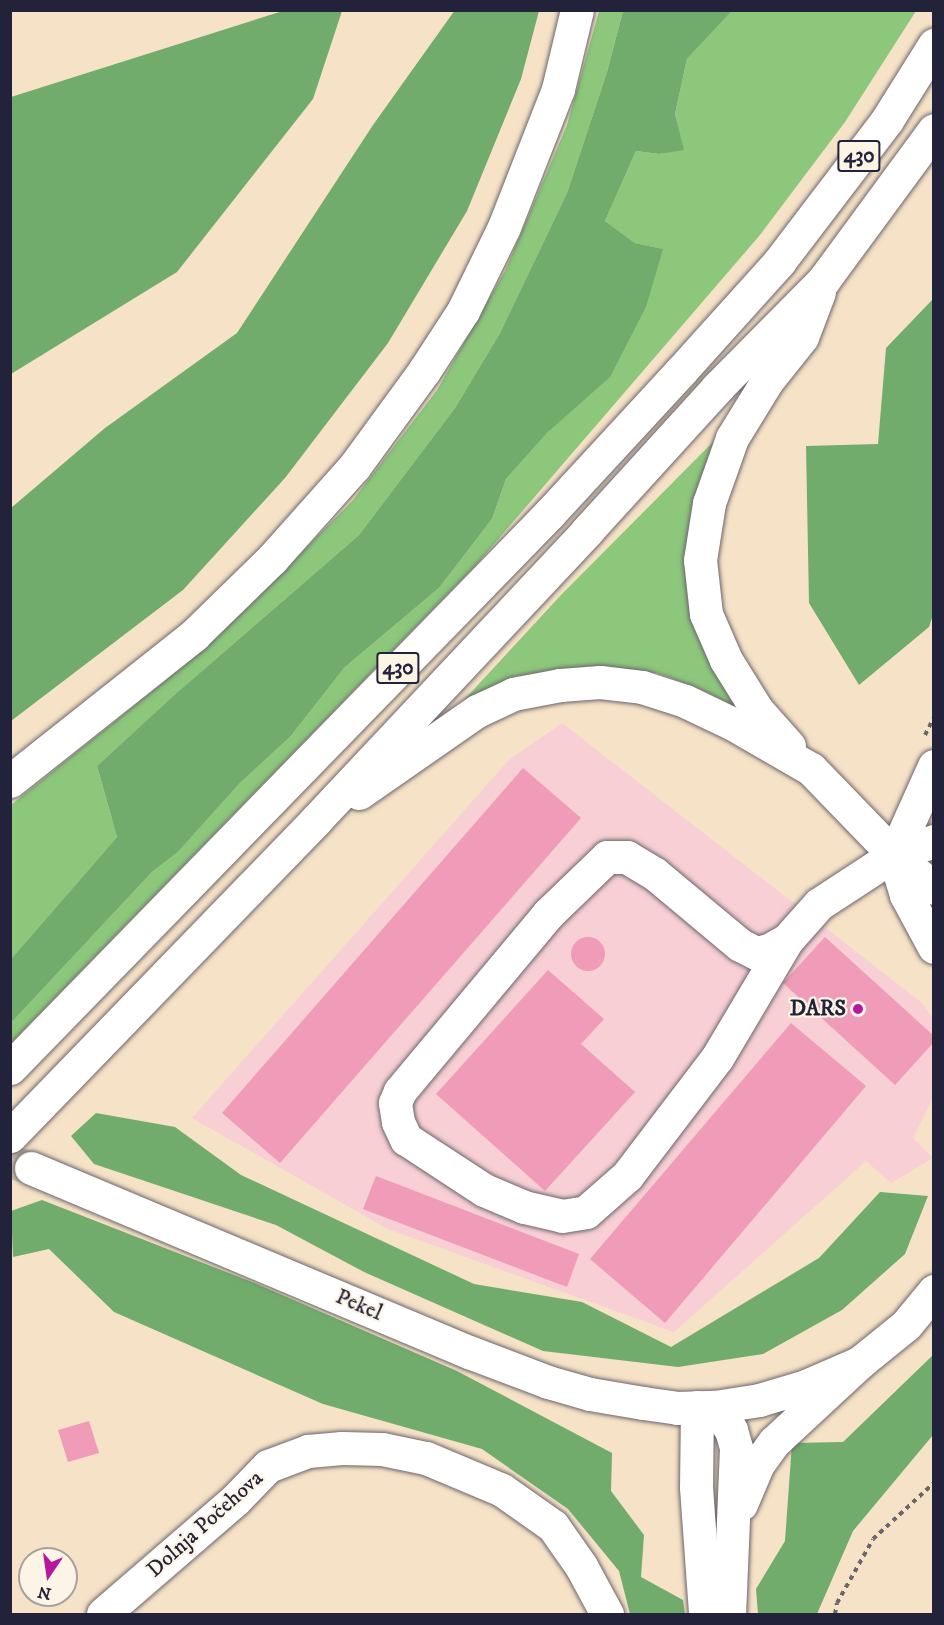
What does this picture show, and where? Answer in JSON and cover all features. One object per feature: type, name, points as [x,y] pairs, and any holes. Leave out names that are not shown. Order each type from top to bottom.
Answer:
[{"type":"main road","points":[[10,781],[194,635],[272,559],[361,457],[424,372],[463,311],[504,227],[558,89],[577,10]]},
{"type":"main road","name":"430","points":[[10,1068],[550,513],[681,371],[779,262],[886,120],[933,45]]},
{"type":"main road","name":"430","points":[[10,1136],[316,820],[587,531],[717,388],[823,281],[933,130]]},
{"type":"main road","points":[[823,281],[802,337],[767,381],[732,438],[709,503],[700,560],[706,614],[726,660],[757,710],[894,855],[933,888]]},
{"type":"main road","points":[[316,820],[406,762],[440,735],[477,711],[513,694],[560,685],[600,682],[642,687],[685,700],[811,769]]},
{"type":"main road","points":[[933,766],[894,855],[906,895],[933,947]]},
{"type":"main road","points":[[787,940],[769,950],[756,953],[740,945],[655,874],[627,857],[607,857],[548,914],[400,1091],[395,1103],[396,1113],[406,1140],[484,1190],[524,1207],[562,1216],[586,1212],[627,1176],[717,1058],[787,940],[819,904],[894,855],[933,841]]},
{"type":"main road","name":"Pekel","points":[[31,1168],[469,1352],[548,1382],[590,1394],[677,1408],[706,1407],[759,1400],[806,1386],[860,1362]]},
{"type":"main road","points":[[733,1529],[746,1488],[758,1464],[774,1442],[860,1362],[906,1325],[933,1291]]},
{"type":"main road","points":[[706,1407],[731,1430],[736,1448],[729,1614]]},
{"type":"main road","points":[[705,1614],[696,1487],[706,1407]]},
{"type":"main road","name":"Dolnja Počehova","points":[[103,1614],[235,1500],[268,1466],[308,1451],[342,1448],[382,1449],[426,1458],[502,1490],[554,1526],[581,1566],[607,1614]]},
{"type":"path","points":[[835,1614],[837,1603],[873,1539],[933,1483]]},
{"type":"shaded area","points":[[562,723],[922,1003],[933,1019],[933,1098],[913,1138],[933,1158],[891,1183],[866,1161],[674,1332],[388,1229],[192,1118],[509,760]]},
{"type":"green space","points":[[286,10],[342,11],[313,99],[177,272],[11,374],[11,97]]},
{"type":"green space","points":[[455,10],[539,11],[521,79],[467,211],[388,343],[285,478],[183,590],[11,721],[11,508],[105,428],[237,333],[373,125]]},
{"type":"green space","points":[[599,11],[623,11],[607,72],[567,193],[500,333],[455,408],[359,535],[173,696],[97,766],[117,837],[11,959],[11,805],[166,680],[249,606],[353,500],[437,390],[505,271],[567,125]]},
{"type":"green space","points":[[623,11],[732,11],[687,59],[675,114],[684,150],[659,154],[636,151],[605,221],[635,243],[663,249],[646,307],[610,377],[548,432],[506,479],[492,519],[439,588],[345,667],[290,737],[240,783],[178,852],[152,872],[11,1023],[11,959],[117,837],[97,766],[173,696],[359,535],[455,408],[500,333],[567,193],[607,72]]},
{"type":"green space","points":[[732,11],[916,11],[845,122],[760,235],[476,565],[11,1043],[11,1023],[152,872],[178,852],[240,783],[290,737],[345,667],[439,588],[492,519],[506,479],[548,432],[662,249],[635,243],[605,221],[636,151],[659,154],[683,149],[675,114],[687,59]]},
{"type":"green space","points":[[933,299],[933,615],[929,627],[859,685],[809,603],[806,446],[878,444],[886,348]]},
{"type":"green space","points":[[715,440],[691,546],[738,708],[698,688],[657,673],[592,668],[515,676],[468,702],[464,700],[561,595]]},
{"type":"green space","points":[[96,1113],[175,1127],[241,1175],[474,1284],[582,1302],[671,1347],[819,1258],[880,1192],[928,1196],[905,1254],[842,1310],[763,1354],[678,1367],[543,1351],[364,1272],[276,1225],[94,1164],[71,1136]]},
{"type":"green space","points":[[42,1200],[257,1284],[457,1371],[612,1453],[611,1491],[644,1535],[641,1577],[683,1600],[685,1614],[630,1614],[619,1571],[568,1509],[482,1449],[323,1404],[114,1312],[49,1249],[13,1257],[11,1211]]},
{"type":"green space","points":[[933,1355],[933,1435],[853,1531],[817,1614],[758,1614],[756,1589],[785,1541],[792,1443],[843,1442]]},
{"type":"building","points":[[523,768],[581,818],[280,1163],[222,1113]]},
{"type":"building","points":[[588,937],[600,942],[605,954],[600,966],[588,971],[576,966],[571,954],[576,942]]},
{"type":"building","name":"DARS","points":[[825,937],[934,1036],[934,1042],[895,1085],[783,983]]},
{"type":"building","points":[[548,970],[604,1019],[581,1044],[635,1092],[545,1191],[436,1094]]},
{"type":"building","points":[[791,1023],[866,1086],[665,1323],[590,1259]]},
{"type":"building","points":[[376,1176],[579,1254],[567,1287],[363,1209]]},
{"type":"building","points":[[89,1421],[99,1453],[68,1462],[58,1430]]},
{"type":"tunnel","points":[[10,1161],[31,1168]]},
{"type":"place","name":"DARS","points":[[858,1009]]}]
